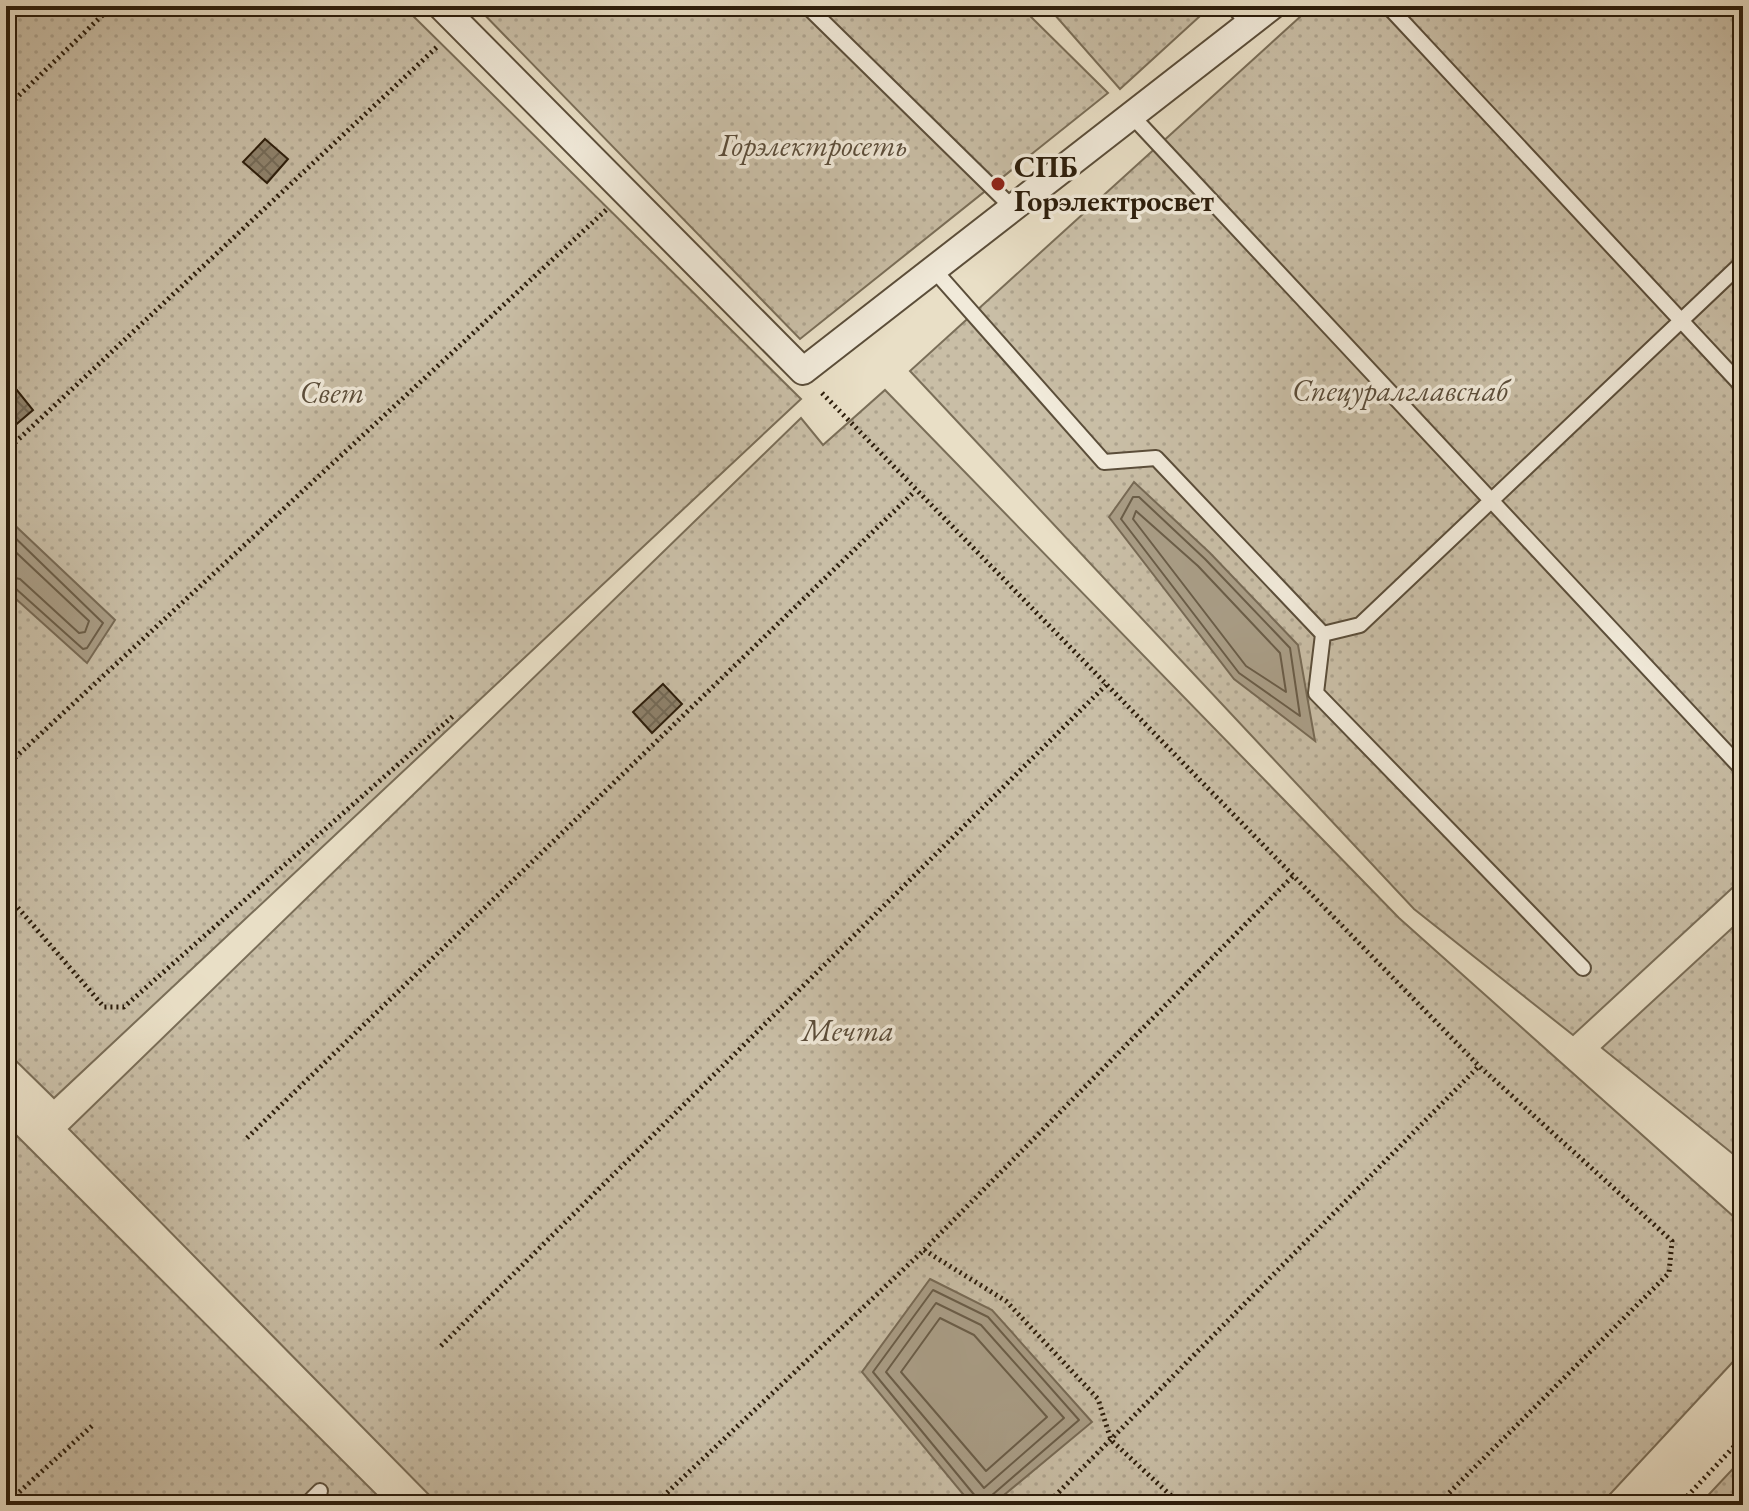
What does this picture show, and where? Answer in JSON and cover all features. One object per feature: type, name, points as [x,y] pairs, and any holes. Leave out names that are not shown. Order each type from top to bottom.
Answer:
[{"type":"street","points":[[441,6],[803,371],[1015,210],[1272,6]]},
{"type":"lane","points":[[807,6],[1015,210]]},
{"type":"lane","points":[[1233,6],[1250,26]]},
{"type":"lane","points":[[1388,6],[1743,387]]},
{"type":"lane","points":[[1133,117],[1743,770]]},
{"type":"lane","points":[[1323,634],[1360,625],[1743,262]]},
{"type":"lane","points":[[935,271],[1104,462],[1156,458],[1323,634]]},
{"type":"lane","points":[[1323,634],[1316,693],[1583,968]]},
{"type":"lane","points":[[306,1505],[320,1491]]},
{"type":"path","points":[[6,108],[112,6]]},
{"type":"path","points":[[6,451],[460,25]]},
{"type":"path","points":[[6,766],[625,193]]},
{"type":"path","points":[[803,371],[915,491],[1479,1066],[1672,1241],[1669,1273],[1437,1505]]},
{"type":"path","points":[[247,1138],[915,491]]},
{"type":"path","points":[[441,1346],[1106,685]]},
{"type":"path","points":[[6,894],[104,1007],[124,1007],[453,716]]},
{"type":"path","points":[[654,1505],[924,1250],[1293,876]]},
{"type":"path","points":[[1046,1505],[1479,1066]]},
{"type":"path","points":[[924,1250],[1006,1301],[1098,1399],[1111,1440],[1181,1505]]},
{"type":"path","points":[[6,1504],[93,1425]]},
{"type":"path","points":[[1679,1505],[1743,1437]]},
{"type":"green space","name":"Свет","points":[[6,6],[403,6],[801,399],[54,1098],[6,1051]]},
{"type":"green space","name":"Горэлектросеть","points":[[476,6],[1020,6],[1108,93],[800,339]]},
{"type":"green space","points":[[1047,6],[1211,6],[1120,89]]},
{"type":"green space","name":"Спецуралглавснаб","points":[[1312,6],[1743,6],[1743,878],[1573,1035],[1414,909],[910,371]]},
{"type":"green space","name":"Мечта","points":[[885,390],[1399,918],[1743,1225],[1743,1351],[1600,1505],[439,1505],[69,1129],[801,418],[823,445]]},
{"type":"green space","points":[[1743,918],[1743,1162],[1602,1048]]},
{"type":"green space","points":[[6,1125],[387,1505],[6,1505]]},
{"type":"green space","points":[[1743,1458],[1743,1505],[1699,1505]]},
{"type":"water","points":[[1134,482],[1210,553],[1298,645],[1315,741],[1234,679],[1109,517]]},
{"type":"water","points":[[6,517],[115,620],[87,663],[6,590]]},
{"type":"water","points":[[930,1279],[992,1310],[1092,1422],[992,1505],[972,1505],[862,1372]]},
{"type":"building","points":[[265,139],[288,159],[267,183],[243,162]]},
{"type":"building","points":[[16,389],[33,410],[6,433],[6,397]]},
{"type":"building","points":[[663,684],[682,704],[652,733],[633,712]]},
{"type":"place","name":"СПБ Горэлектросвет","points":[[998,184]]}]
